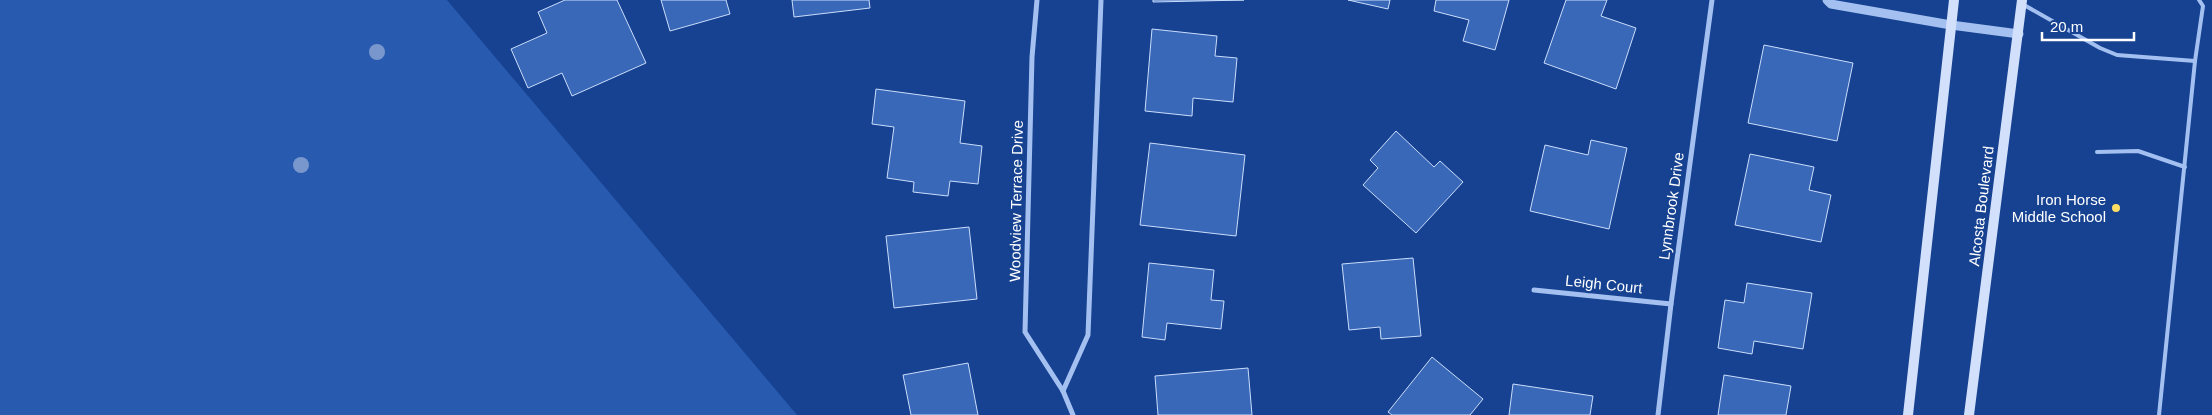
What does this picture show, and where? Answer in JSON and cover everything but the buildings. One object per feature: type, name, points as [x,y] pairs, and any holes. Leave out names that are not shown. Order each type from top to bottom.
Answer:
[{"type":"main road","points":[[1908,415],[1954,0]]},
{"type":"main road","name":"Alcosta Boulevard","points":[[1969,415],[2019,34],[2025,1]]},
{"type":"street","name":"Woodview Terrace Drive","points":[[1037,0],[1032,57],[1026,332],[1063,391],[1073,415]]},
{"type":"street","points":[[1063,391],[1088,335],[1101,0]]},
{"type":"street","name":"Lynnbrook Drive","points":[[1658,415],[1712,0]]},
{"type":"street","points":[[1827,0],[1831,4],[1951,25],[2019,34]]},
{"type":"street","name":"Leigh Court","points":[[1534,290],[1671,304]]},
{"type":"lane","points":[[2159,415],[2195,60],[2203,6],[2199,0]]},
{"type":"lane","points":[[2025,1],[2100,48],[2117,55],[2195,60]]},
{"type":"lane","points":[[2097,152],[2138,151],[2185,167]]},
{"type":"shaded area","points":[[0,0],[447,0],[797,415],[0,415]]},
{"type":"place","name":"Iron Horse Middle School","points":[[2116,208]]}]
